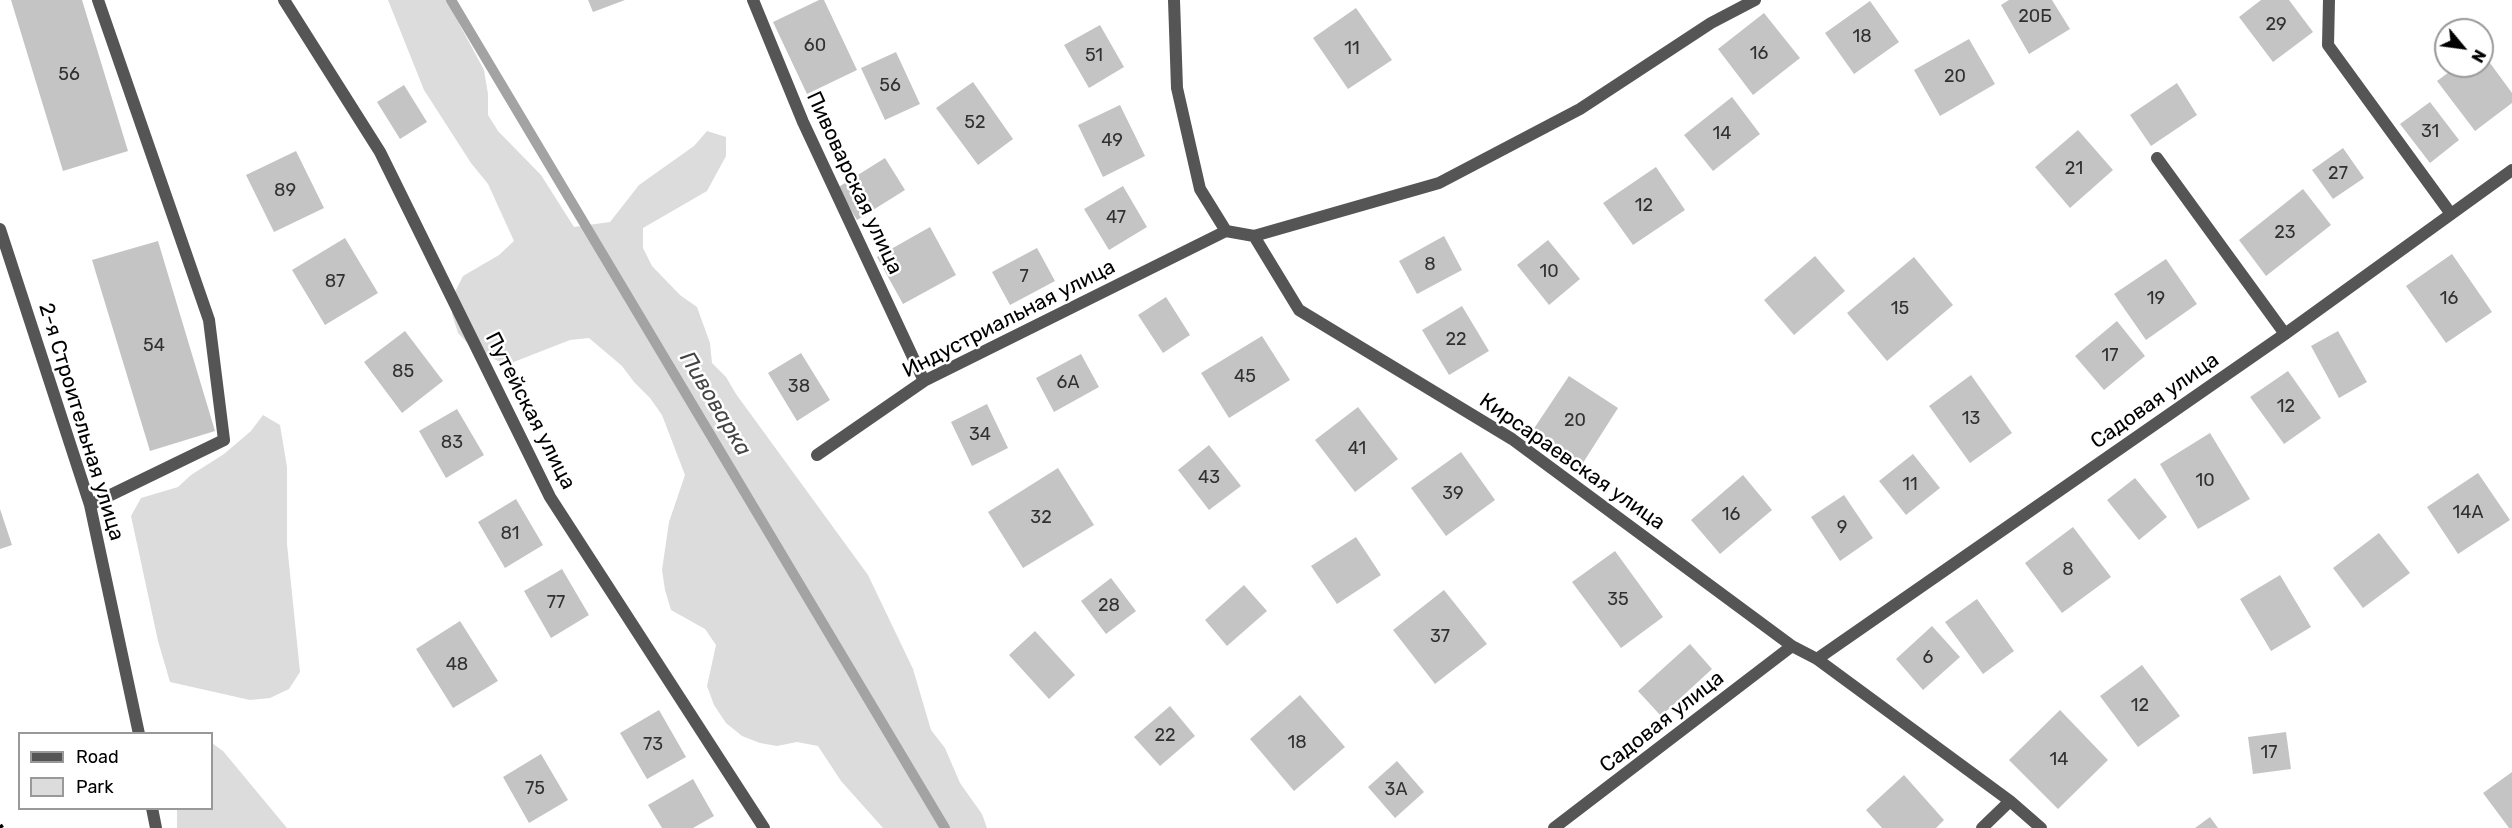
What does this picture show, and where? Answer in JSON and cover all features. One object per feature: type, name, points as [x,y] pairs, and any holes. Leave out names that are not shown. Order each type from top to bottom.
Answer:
[{"type":"street","points":[[90,506],[224,440],[209,320],[98,0]]},
{"type":"street","name":"Путейская улица","points":[[284,0],[380,152],[550,497],[764,828]]},
{"type":"street","name":"Пивоварская улица","points":[[753,0],[803,122],[924,381]]},
{"type":"street","points":[[1174,0],[1177,88],[1200,189],[1226,231],[1254,236],[1439,183],[1580,109],[1711,22],[1755,0]]},
{"type":"street","points":[[2329,0],[2328,45],[2451,214]]},
{"type":"street","points":[[2157,158],[2285,334]]},
{"type":"street","name":"Садовая улица","points":[[1817,659],[2285,334],[2512,170]]},
{"type":"street","name":"2-я Строительная улица","points":[[0,229],[90,506],[139,732]]},
{"type":"street","name":"Индустриальная улица","points":[[817,454],[924,381],[1226,231]]},
{"type":"street","name":"Кирсараевская улица","points":[[1254,236],[1299,310],[1512,439],[1792,646],[1817,659],[2010,801],[2042,828]]},
{"type":"street","name":"Садовая улица","points":[[1554,828],[1792,646]]},
{"type":"street","points":[[1982,828],[2010,801]]},
{"type":"street","points":[[152,810],[156,828]]},
{"type":"green space","points":[[388,0],[450,0],[455,16],[484,70],[488,94],[488,115],[498,131],[541,175],[574,227],[610,222],[639,185],[694,146],[707,131],[726,137],[726,156],[707,191],[643,228],[643,248],[652,266],[680,295],[697,307],[710,343],[712,363],[726,377],[868,575],[913,669],[931,730],[945,748],[960,783],[982,814],[987,828],[883,828],[841,781],[818,746],[797,742],[777,746],[760,743],[742,736],[726,723],[714,705],[707,686],[716,645],[705,629],[671,610],[665,590],[662,570],[669,522],[685,475],[662,415],[622,366],[589,338],[570,340],[506,365],[472,348],[458,333],[452,314],[454,294],[463,276],[499,255],[514,241],[488,184],[471,163],[424,90]]},
{"type":"green space","points":[[263,415],[280,425],[287,467],[287,544],[300,672],[289,689],[270,698],[250,700],[170,682],[158,641],[131,516],[141,498],[178,487],[191,475],[224,454],[251,431]]},
{"type":"green space","points":[[213,744],[223,751],[287,828],[177,828],[177,810],[213,810]]},
{"type":"building","points":[[11,0],[82,0],[128,151],[63,171]]},
{"type":"building","points":[[588,0],[625,0],[593,12]]},
{"type":"building","points":[[819,0],[824,0],[857,70],[807,94],[773,22]]},
{"type":"building","points":[[2009,0],[2052,0],[2070,29],[2029,54],[2001,5]]},
{"type":"building","points":[[2261,0],[2289,0],[2313,32],[2273,62],[2239,17]]},
{"type":"building","points":[[1870,1],[1899,42],[1854,74],[1825,33]]},
{"type":"building","points":[[1356,8],[1392,60],[1348,89],[1313,38]]},
{"type":"building","points":[[1764,13],[1800,58],[1753,95],[1718,49]]},
{"type":"building","points":[[1100,25],[1124,67],[1089,88],[1064,45]]},
{"type":"building","points":[[1969,39],[1995,84],[1940,116],[1914,70]]},
{"type":"building","points":[[896,52],[920,104],[885,120],[861,68]]},
{"type":"building","points":[[2494,68],[2512,93],[2512,103],[2475,131],[2437,81],[2441,78],[2494,78]]},
{"type":"building","points":[[973,82],[1013,139],[978,165],[936,108]]},
{"type":"building","points":[[2177,83],[2197,115],[2151,146],[2130,115]]},
{"type":"building","points":[[404,85],[427,122],[400,139],[377,102]]},
{"type":"building","points":[[1732,97],[1760,134],[1713,171],[1684,135]]},
{"type":"building","points":[[2430,102],[2459,140],[2430,163],[2400,124]]},
{"type":"building","points":[[1120,105],[1145,156],[1103,177],[1078,125]]},
{"type":"building","points":[[2078,130],[2113,170],[2070,208],[2035,167]]},
{"type":"building","points":[[2343,148],[2364,178],[2333,199],[2312,170]]},
{"type":"building","points":[[296,151],[324,208],[274,232],[246,175]]},
{"type":"building","points":[[885,158],[905,190],[857,220],[837,188]]},
{"type":"building","points":[[1656,167],[1685,210],[1633,245],[1603,203]]},
{"type":"building","points":[[1123,186],[1147,227],[1109,250],[1084,209]]},
{"type":"building","points":[[2303,189],[2331,225],[2266,276],[2239,240]]},
{"type":"building","points":[[930,227],[956,275],[903,304],[877,257]]},
{"type":"building","points":[[1444,236],[1462,270],[1417,294],[1399,261]]},
{"type":"building","points":[[345,238],[378,293],[325,325],[292,270]]},
{"type":"building","points":[[1548,240],[1580,279],[1549,305],[1517,265]]},
{"type":"building","points":[[158,241],[215,431],[150,451],[92,260]]},
{"type":"building","points":[[1037,248],[1055,281],[1010,305],[992,272]]},
{"type":"building","points":[[2452,254],[2492,312],[2446,343],[2406,286]]},
{"type":"building","points":[[1815,256],[1845,291],[1794,335],[1764,300]]},
{"type":"building","points":[[1914,257],[1953,305],[1887,361],[1847,313]]},
{"type":"building","points":[[2166,259],[2197,304],[2146,340],[2114,294]]},
{"type":"building","points":[[1166,297],[1190,335],[1163,353],[1138,315]]},
{"type":"building","points":[[1462,306],[1489,351],[1449,375],[1422,330]]},
{"type":"building","points":[[2117,321],[2145,356],[2104,390],[2075,356]]},
{"type":"building","points":[[405,331],[443,381],[402,413],[364,362]]},
{"type":"building","points":[[2338,331],[2367,382],[2339,398],[2311,346]]},
{"type":"building","points":[[1262,336],[1290,380],[1229,418],[1201,373]]},
{"type":"building","points":[[801,353],[830,400],[797,421],[768,373]]},
{"type":"building","points":[[1081,354],[1099,387],[1054,412],[1036,378]]},
{"type":"building","points":[[2288,371],[2321,418],[2284,444],[2250,397]]},
{"type":"building","points":[[1971,375],[2012,433],[1970,463],[1929,406]]},
{"type":"building","points":[[1569,376],[1618,408],[1581,466],[1531,433]]},
{"type":"building","points":[[987,404],[1008,448],[972,466],[951,422]]},
{"type":"building","points":[[1358,407],[1398,459],[1355,492],[1315,440]]},
{"type":"building","points":[[457,409],[484,455],[446,478],[419,431]]},
{"type":"building","points":[[2210,433],[2250,499],[2198,529],[2160,464]]},
{"type":"building","points":[[1209,445],[1241,486],[1209,510],[1178,470]]},
{"type":"building","points":[[1461,452],[1495,500],[1446,536],[1411,488]]},
{"type":"building","points":[[1913,454],[1940,488],[1906,515],[1879,481]]},
{"type":"building","points":[[1058,468],[1094,525],[1023,568],[988,512]]},
{"type":"building","points":[[2478,473],[2510,520],[2458,554],[2427,507]]},
{"type":"building","points":[[1743,475],[1772,510],[1720,554],[1691,520]]},
{"type":"building","points":[[2135,478],[2167,517],[2139,540],[2107,500]]},
{"type":"building","points":[[1844,495],[1873,538],[1840,561],[1811,517]]},
{"type":"building","points":[[516,499],[543,545],[505,568],[478,522]]},
{"type":"building","points":[[0,509],[12,545],[0,549]]},
{"type":"building","points":[[2073,527],[2111,577],[2062,613],[2025,563]]},
{"type":"building","points":[[2379,533],[2410,573],[2363,608],[2333,568]]},
{"type":"building","points":[[1356,537],[1381,575],[1337,604],[1311,566]]},
{"type":"building","points":[[1615,551],[1663,617],[1621,648],[1572,582]]},
{"type":"building","points":[[562,569],[589,615],[551,638],[524,591]]},
{"type":"building","points":[[2280,575],[2311,627],[2271,651],[2240,599]]},
{"type":"building","points":[[1111,578],[1136,611],[1106,634],[1081,601]]},
{"type":"building","points":[[1244,585],[1267,611],[1227,646],[1205,620]]},
{"type":"building","points":[[1444,590],[1487,644],[1435,684],[1393,630]]},
{"type":"building","points":[[1977,599],[2014,651],[1983,674],[1945,622]]},
{"type":"building","points":[[460,621],[498,681],[453,708],[416,649]]},
{"type":"building","points":[[1932,626],[1960,657],[1923,690],[1896,659]]},
{"type":"building","points":[[1035,631],[1075,675],[1049,699],[1009,655]]},
{"type":"building","points":[[1690,644],[1712,669],[1661,716],[1638,691]]},
{"type":"building","points":[[2142,665],[2180,716],[2138,747],[2100,696]]},
{"type":"building","points":[[1300,695],[1345,747],[1294,791],[1250,739]]},
{"type":"building","points":[[1170,706],[1195,736],[1160,766],[1134,737]]},
{"type":"building","points":[[659,710],[686,757],[647,779],[620,733]]},
{"type":"building","points":[[2060,710],[2108,760],[2058,809],[2009,760]]},
{"type":"building","points":[[2286,732],[2291,769],[2253,774],[2248,737]]},
{"type":"building","points":[[541,754],[568,800],[529,823],[503,777]]},
{"type":"building","points":[[1397,761],[1424,792],[1395,818],[1368,787]]},
{"type":"building","points":[[2512,772],[2512,828],[2509,828],[2483,793]]},
{"type":"building","points":[[1904,775],[1944,820],[1936,828],[1882,828],[1866,810]]},
{"type":"building","points":[[693,779],[714,816],[693,828],[662,828],[648,805]]},
{"type":"building","points":[[2210,817],[2218,828],[2195,828]]},
{"type":"waterway","name":"Пивоварка","points":[[451,0],[945,828]]}]
